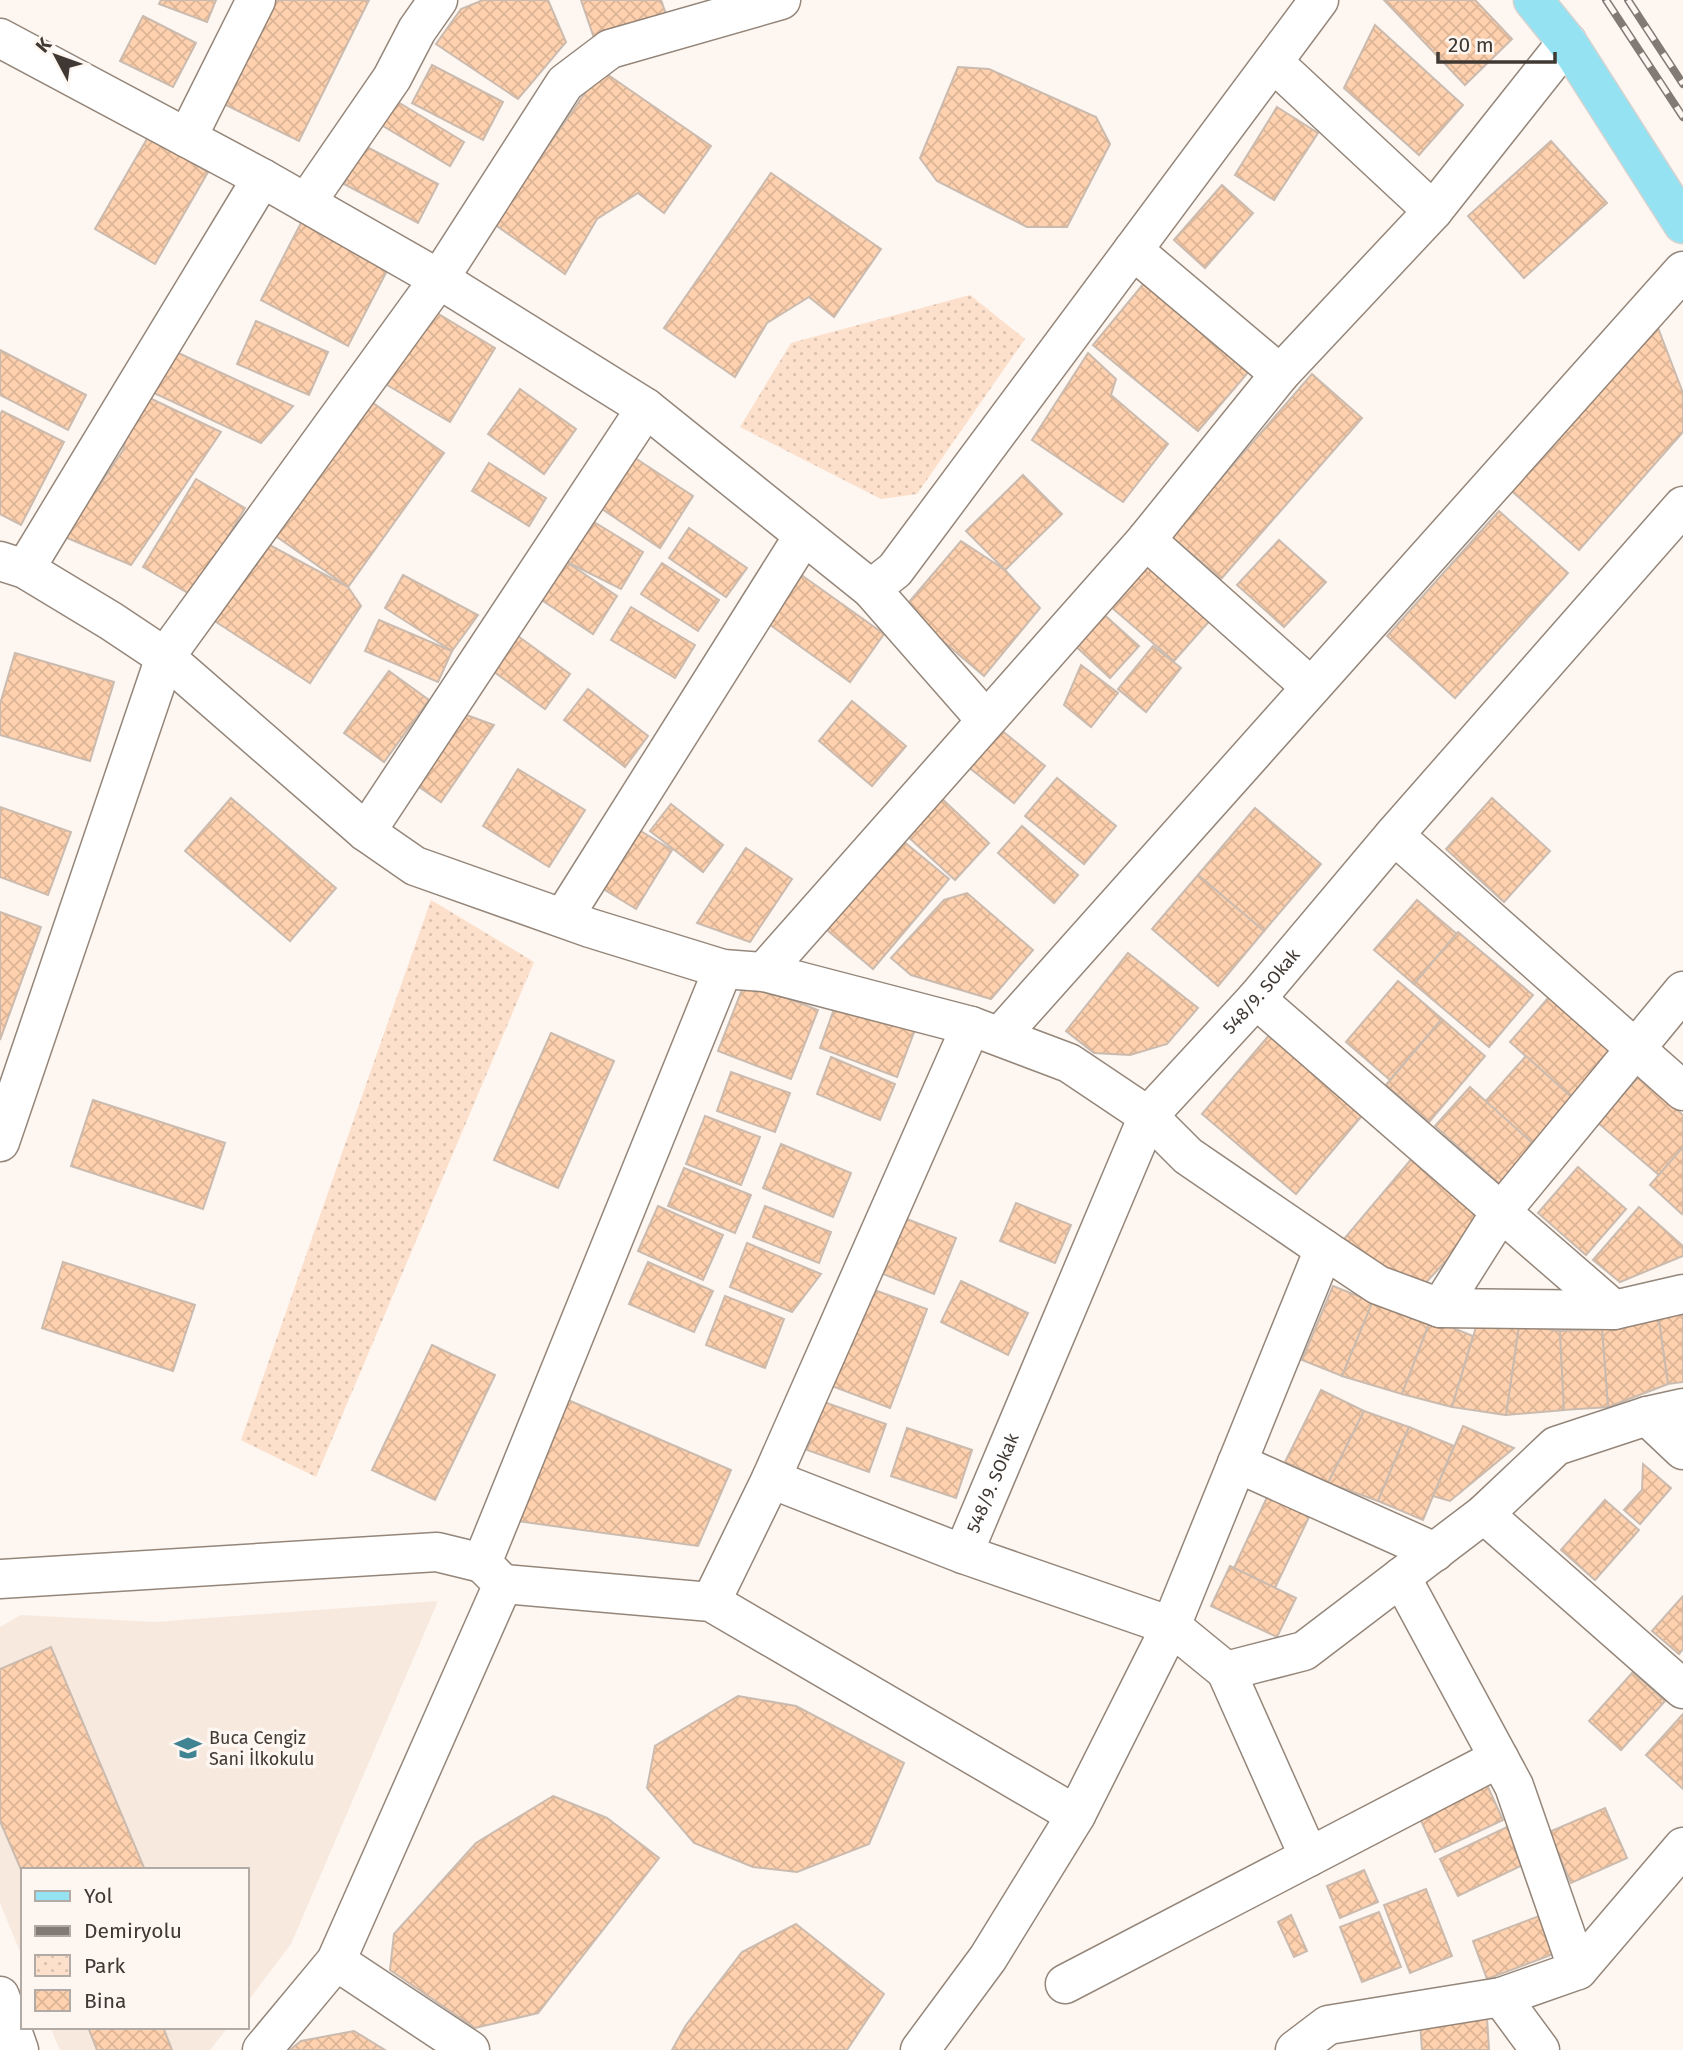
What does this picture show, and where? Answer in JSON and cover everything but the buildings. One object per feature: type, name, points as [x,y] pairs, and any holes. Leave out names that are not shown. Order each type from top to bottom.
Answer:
[{"type":"main road","points":[[1533,0],[1567,42],[1683,224]]},
{"type":"street","points":[[187,138],[256,0]]},
{"type":"street","points":[[306,203],[391,78],[416,30],[438,0]]},
{"type":"street","points":[[0,1142],[165,657],[439,279],[565,83],[611,49],[781,0]]},
{"type":"street","points":[[871,589],[895,570],[1319,0]]},
{"type":"street","points":[[0,38],[262,178],[439,279],[646,408],[871,589],[986,720]]},
{"type":"street","points":[[764,972],[1146,540],[1280,374],[1433,211],[1567,42]]},
{"type":"street","points":[[1273,62],[1433,211]]},
{"type":"street","points":[[262,178],[12,565],[111,621],[165,657],[366,832],[415,866],[563,918],[723,969],[764,972],[985,1031],[1069,1063],[1149,1116],[1188,1156],[1378,1285],[1440,1308],[1614,1310],[1683,1294]]},
{"type":"street","points":[[1133,250],[1280,374]]},
{"type":"street","points":[[711,1602],[985,1031],[1311,687],[1683,271]]},
{"type":"street","points":[[366,832],[646,408]]},
{"type":"street","name":"548/9. SOkak","points":[[963,1554],[1149,1116],[1256,999],[1394,835],[1683,506]]},
{"type":"street","points":[[563,918],[804,535]]},
{"type":"street","points":[[1146,540],[1311,687]]},
{"type":"street","points":[[1394,835],[1683,1091]]},
{"type":"street","points":[[262,2050],[336,1961],[493,1574],[723,969]]},
{"type":"street","points":[[1440,1308],[1500,1213],[1683,991]]},
{"type":"street","points":[[1256,999],[1614,1310]]},
{"type":"street","points":[[920,2050],[988,1958],[1076,1815],[1171,1626],[1324,1249]]},
{"type":"street","points":[[1226,1671],[1304,1651],[1484,1514],[1556,1446],[1665,1412],[1683,1451]]},
{"type":"street","points":[[1237,1463],[1435,1552]]},
{"type":"street","points":[[771,1479],[963,1554],[1171,1626],[1226,1671],[1309,1857]]},
{"type":"street","points":[[1484,1514],[1683,1689]]},
{"type":"street","points":[[0,1579],[437,1552],[493,1574],[711,1602],[1076,1815]]},
{"type":"street","points":[[1401,1577],[1514,1786],[1578,1970]]},
{"type":"street","points":[[1065,1984],[1499,1758]]},
{"type":"street","points":[[1295,2050],[1328,2025],[1501,1997],[1578,1970],[1683,1847]]},
{"type":"street","points":[[336,1961],[470,2050]]},
{"type":"street","points":[[0,1996],[19,2050]]},
{"type":"street","points":[[1501,1997],[1540,2050]]},
{"type":"shaded area","name":"Buca Cengiz Sani İlkokulu","points":[[438,1601],[291,1944],[248,2001],[248,1868],[21,1868],[21,1954],[0,1903],[0,1627],[21,1615],[155,1622]]},
{"type":"shaded area","points":[[51,2029],[226,2029],[210,2050],[60,2050]]},
{"type":"green space","points":[[970,295],[1025,339],[917,494],[881,499],[740,427],[791,343]]},
{"type":"green space","points":[[431,900],[534,962],[316,1477],[241,1440]]},
{"type":"railway","points":[[1606,0],[1683,117]]},
{"type":"railway","points":[[1628,0],[1683,84]]},
{"type":"place","name":"Buca Cengiz Sani İlkokulu","points":[[188,1748]]}]
